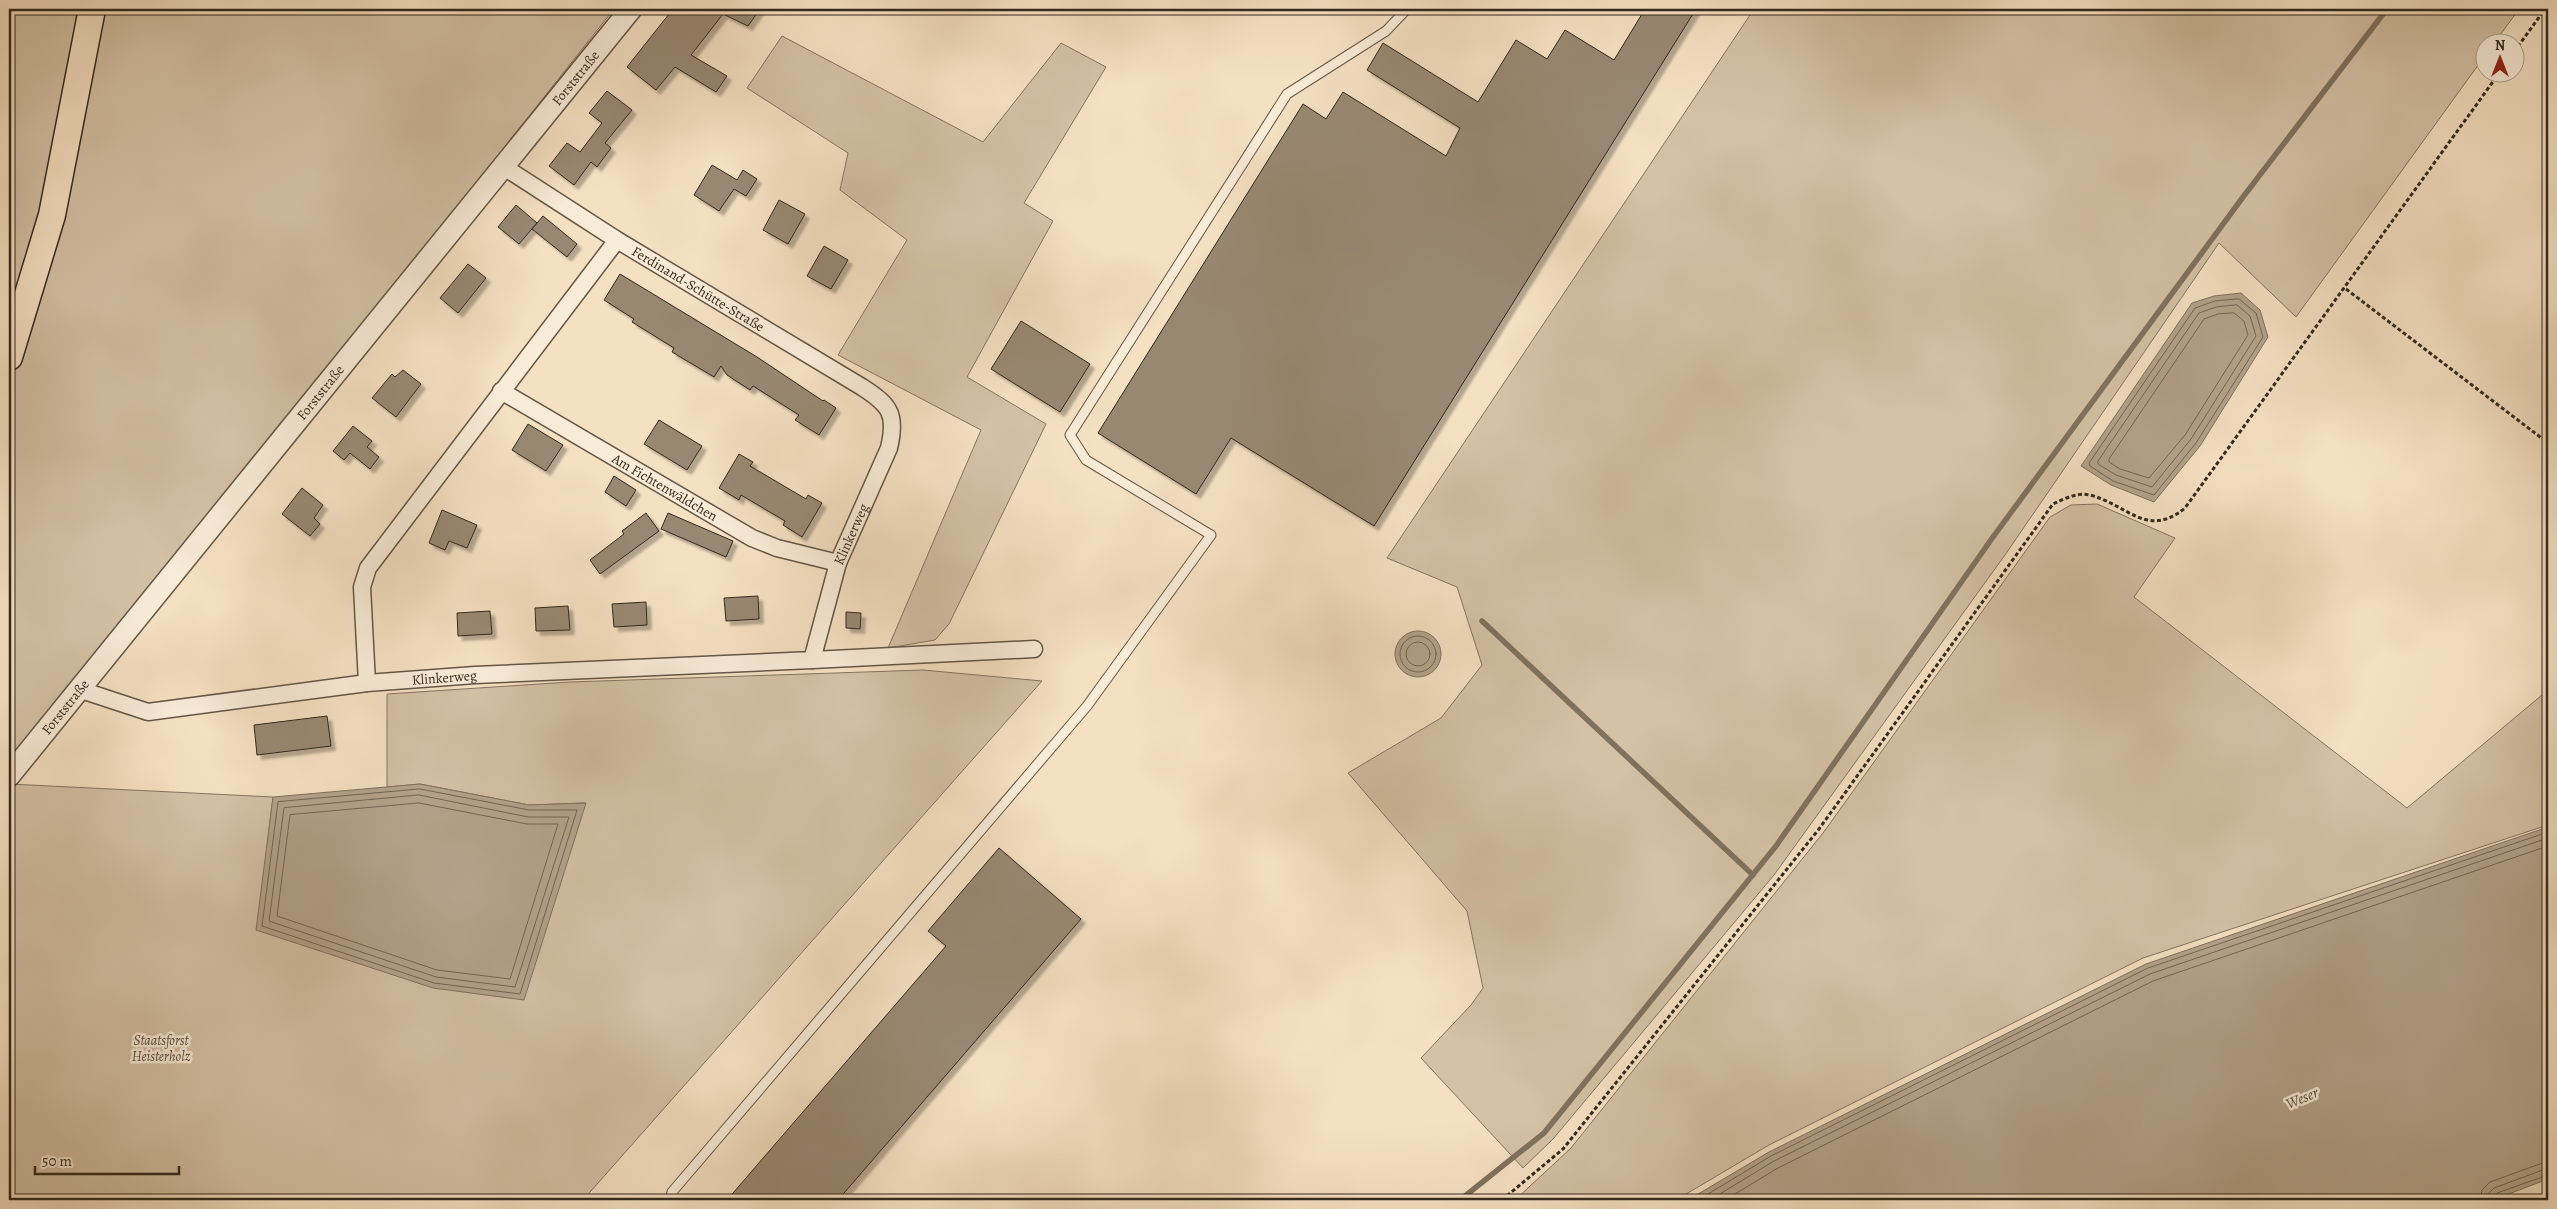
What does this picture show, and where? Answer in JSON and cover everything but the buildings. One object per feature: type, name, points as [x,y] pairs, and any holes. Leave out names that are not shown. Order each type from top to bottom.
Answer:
[{"type":"main road","points":[[9,357],[52,215],[92,9]]},
{"type":"street","name":"Forststraße","points":[[9,776],[81,690],[631,9]]},
{"type":"street","name":"Ferdinand-Schütte-Straße","points":[[504,167],[617,240],[870,392],[891,412]]},
{"type":"street","points":[[367,683],[364,577],[501,390],[617,240]]},
{"type":"street","name":"Am Fichtenwäldchen","points":[[501,390],[752,538],[777,548],[838,563]]},
{"type":"street","name":"Klinkerweg","points":[[812,660],[838,563],[889,448],[893,429],[891,412]]},
{"type":"street","name":"Klinkerweg","points":[[81,690],[148,712],[367,683],[495,674],[1034,649]]},
{"type":"lane","points":[[670,1200],[672,1192],[1087,706],[1211,535],[1086,460],[1070,434],[1287,94],[1386,31],[1407,9]]},
{"type":"path","points":[[2524,38],[2545,9]]},
{"type":"path","points":[[1502,1200],[1563,1150],[1819,829],[2053,504],[2069,496],[2088,495],[2152,522],[2171,519],[2185,508],[2346,289],[2493,82]]},
{"type":"path","points":[[2346,289],[2548,443]]},
{"type":"green space","points":[[9,9],[614,9],[9,771]]},
{"type":"green space","points":[[1754,9],[2519,9],[2502,32],[2474,32],[2474,71],[2296,317],[2219,243],[2005,555],[1774,875],[1553,1139],[1523,1168],[1421,1058],[1471,1005],[1483,988],[1467,911],[1348,773],[1441,718],[1482,665],[1457,587],[1387,558]]},
{"type":"green space","points":[[782,36],[983,142],[1061,43],[1106,67],[1024,203],[1053,221],[967,377],[1046,424],[949,624],[935,640],[888,648],[981,430],[838,355],[907,240],[840,190],[848,153],[747,88]]},
{"type":"green space","points":[[2097,504],[2175,538],[2134,597],[2407,808],[2548,690],[2548,825],[2143,958],[1769,1145],[1676,1200],[1515,1200],[1571,1148],[1823,833],[2050,517],[2071,505]]},
{"type":"green space","name":"Staatsforst Heisterholz","points":[[923,670],[1042,681],[583,1200],[9,1200],[9,784],[273,797],[257,930],[585,803],[529,805],[420,784],[387,787],[387,694],[570,682]]},
{"type":"water","points":[[2241,293],[2260,310],[2268,337],[2200,446],[2154,502],[2111,485],[2081,466],[2192,303],[2214,296]]},
{"type":"water","points":[[1423,631],[1427,632],[1437,641],[1440,645],[1440,663],[1431,673],[1423,677],[1413,677],[1405,673],[1396,663],[1395,649],[1399,641],[1409,632]]},
{"type":"water","points":[[420,784],[529,805],[586,803],[524,1000],[433,988],[256,930],[273,797]]},
{"type":"water","name":"Weser","points":[[2548,827],[2548,1179],[2493,1200],[1688,1200],[1769,1152],[2146,964]]},
{"type":"waterway","points":[[1460,1200],[1544,1133],[1776,846],[1993,537],[2243,197],[2387,9]]},
{"type":"waterway","points":[[1482,621],[1753,875]]}]
